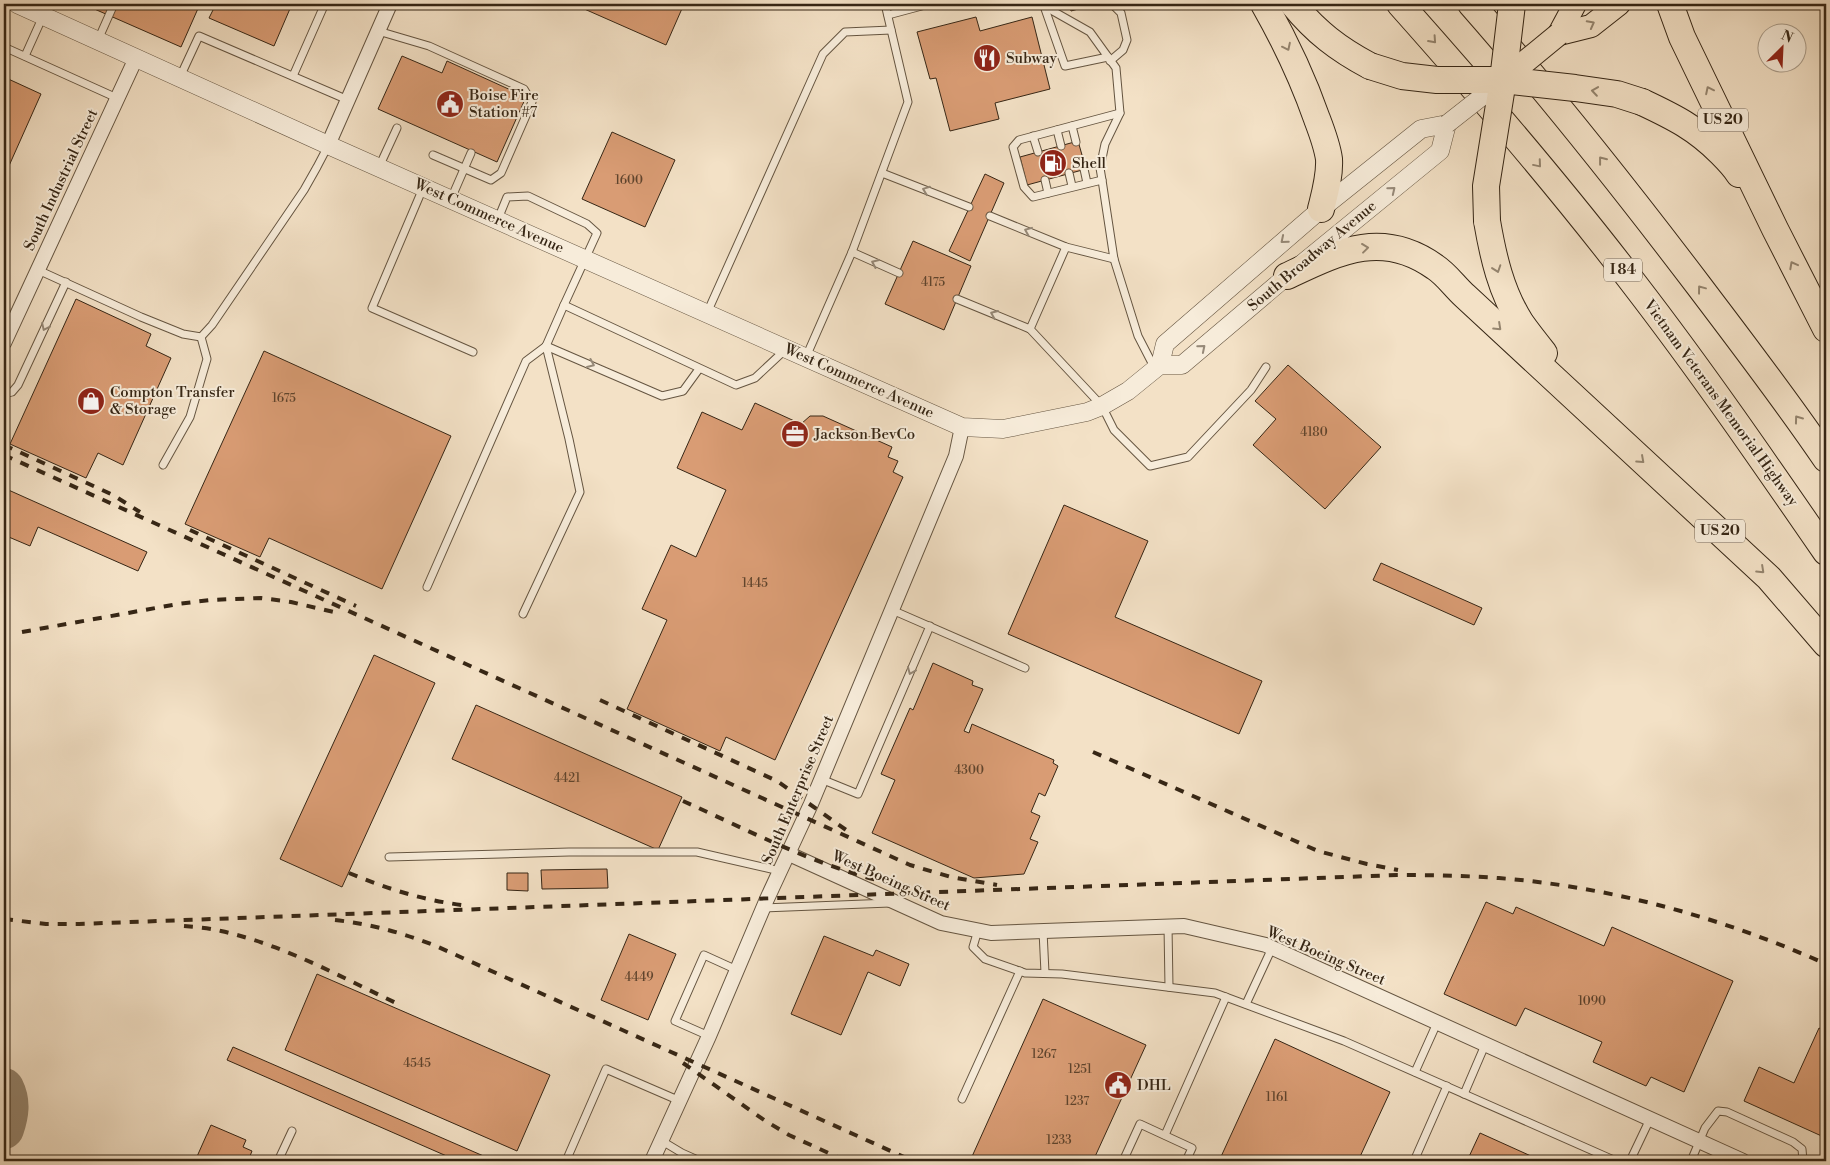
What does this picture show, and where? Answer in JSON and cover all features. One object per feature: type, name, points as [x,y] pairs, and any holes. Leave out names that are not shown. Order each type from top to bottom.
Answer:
[{"type":"highway","points":[[1264,4],[1295,63],[1310,97],[1327,148],[1329,162],[1328,178],[1321,209]]},
{"type":"highway","points":[[1293,4],[1310,24],[1330,42],[1351,56],[1370,66],[1402,76],[1437,80],[1503,80],[1617,94],[1642,102],[1676,118],[1702,135],[1735,166],[1775,229]]},
{"type":"highway","name":"Vietnam Veterans Memorial Highway","points":[[1400,4],[1444,53],[1555,185],[1634,284],[1725,406],[1826,552]]},
{"type":"highway","points":[[1472,4],[1596,152],[1734,332],[1826,459]]},
{"type":"highway","points":[[1503,80],[1512,4]]},
{"type":"highway","name":"US 20","points":[[1670,4],[1682,37],[1775,229],[1826,329]]},
{"type":"highway","name":"US 20","points":[[1503,80],[1486,186],[1487,221],[1494,261],[1506,293],[1520,322],[1553,366],[1605,427],[1769,578],[1826,644]]},
{"type":"highway","points":[[1287,276],[1326,257],[1364,247],[1392,247],[1414,254],[1436,268],[1605,427]]},
{"type":"main road","name":"South Broadway Avenue","points":[[1503,80],[1559,34],[1575,4]]},
{"type":"main road","name":"South Broadway Avenue","points":[[1559,34],[1591,26],[1619,4]]},
{"type":"street","name":"West Commerce Avenue","points":[[17,4],[379,168],[962,427]]},
{"type":"street","points":[[328,145],[390,4]]},
{"type":"street","name":"South Industrial Street","points":[[4,343],[136,58]]},
{"type":"street","name":"South Broadway Avenue","points":[[1447,124],[1440,151],[1182,365],[1157,367],[1165,344],[1321,209],[1421,129],[1447,124],[1503,80]]},
{"type":"street","points":[[962,427],[1004,429],[1086,412],[1102,406],[1128,391],[1157,367]]},
{"type":"street","name":"South Enterprise Street","points":[[652,1161],[709,1036],[763,908],[789,854],[821,779],[956,456],[962,427]]},
{"type":"street","name":"West Boeing Street","points":[[789,854],[941,923],[991,933],[1184,926],[1272,948],[1742,1161]]},
{"type":"lane","points":[[98,41],[114,4]]},
{"type":"lane","points":[[805,357],[852,252],[908,102],[885,4]]},
{"type":"lane","points":[[888,15],[929,4]]},
{"type":"lane","points":[[1035,4],[1047,5],[1090,32],[1116,68],[1120,113],[1105,144],[1100,168],[1114,259],[1138,336],[1157,367]]},
{"type":"lane","points":[[1047,5],[1065,66],[1109,59],[1123,50],[1127,40],[1121,13],[1112,4]]},
{"type":"lane","points":[[293,76],[323,8]]},
{"type":"lane","points":[[25,56],[43,16]]},
{"type":"lane","points":[[707,313],[823,54],[845,32],[891,30]]},
{"type":"lane","points":[[378,31],[429,46],[524,89],[532,102],[501,173],[491,180],[433,155]]},
{"type":"lane","points":[[180,78],[199,36],[348,100]]},
{"type":"lane","points":[[4,47],[117,98]]},
{"type":"lane","points":[[1102,180],[1033,197],[1024,187],[1013,147],[1019,140],[1120,113]]},
{"type":"lane","points":[[1072,126],[1076,142]]},
{"type":"lane","points":[[379,168],[397,128]]},
{"type":"lane","points":[[1057,130],[1061,146]]},
{"type":"lane","points":[[1033,136],[1038,152]]},
{"type":"lane","points":[[201,337],[212,325],[304,190],[318,167],[328,145]]},
{"type":"lane","points":[[451,200],[471,153]]},
{"type":"lane","points":[[1084,170],[1087,183]]},
{"type":"lane","points":[[882,173],[969,207]]},
{"type":"lane","points":[[1069,173],[1072,186]]},
{"type":"lane","points":[[1045,180],[1048,193]]},
{"type":"lane","points":[[424,188],[372,308],[473,352]]},
{"type":"lane","points":[[427,587],[526,362],[546,346],[597,233],[587,224],[528,196],[507,198],[497,220]]},
{"type":"lane","points":[[990,216],[1066,247],[1114,259]]},
{"type":"lane","points":[[1030,329],[1066,247]]},
{"type":"lane","points":[[852,252],[899,273]]},
{"type":"lane","points":[[38,270],[184,334],[201,337]]},
{"type":"lane","points":[[4,394],[12,392],[18,386],[66,282]]},
{"type":"lane","points":[[957,299],[1030,329],[1102,406],[1114,430],[1150,466],[1188,457],[1251,390],[1266,367]]},
{"type":"lane","points":[[564,305],[736,385],[754,378],[786,348]]},
{"type":"lane","points":[[163,465],[190,417],[207,359],[201,337]]},
{"type":"lane","points":[[546,346],[662,396],[683,391],[700,369]]},
{"type":"lane","points":[[523,614],[580,492],[546,346]]},
{"type":"lane","points":[[892,610],[1025,668]]},
{"type":"lane","points":[[821,779],[858,794],[930,626]]},
{"type":"lane","points":[[389,858],[569,852],[697,852],[781,871]]},
{"type":"lane","points":[[763,908],[899,903]]},
{"type":"lane","points":[[1168,926],[1169,987]]},
{"type":"lane","points":[[978,930],[973,947],[985,959],[1020,971],[1215,993],[1344,1041],[1616,1161]]},
{"type":"lane","points":[[1043,931],[1045,974]]},
{"type":"lane","points":[[1246,1004],[1272,948]]},
{"type":"lane","points":[[709,1036],[675,1021],[704,955],[737,970]]},
{"type":"lane","points":[[962,1099],[1020,971]]},
{"type":"lane","points":[[1165,1135],[1226,997]]},
{"type":"lane","points":[[1414,1072],[1437,1022]]},
{"type":"lane","points":[[1464,1094],[1486,1045]]},
{"type":"lane","points":[[566,1161],[606,1069],[680,1101]]},
{"type":"lane","points":[[1414,1161],[1447,1086]]},
{"type":"lane","points":[[1691,1161],[1705,1128],[1718,1111],[1727,1112],[1793,1142],[1802,1149],[1803,1161]]},
{"type":"lane","points":[[1630,1161],[1650,1119]]},
{"type":"lane","points":[[1123,1161],[1140,1124],[1192,1148],[1186,1161]]},
{"type":"lane","points":[[278,1161],[292,1131]]},
{"type":"lane","points":[[662,1141],[700,1161]]},
{"type":"building","points":[[83,4],[200,4],[181,47]]},
{"type":"building","points":[[216,4],[292,4],[274,46],[209,18]]},
{"type":"building","points":[[573,4],[684,4],[666,45]]},
{"type":"building","points":[[1069,4],[1092,4],[1093,5],[1071,11]]},
{"type":"building","points":[[976,17],[980,31],[1032,17],[1050,89],[995,103],[999,119],[950,131],[936,78],[930,79],[917,32]]},
{"type":"building","points":[[402,56],[442,73],[447,61],[526,97],[497,162],[378,109]]},
{"type":"building","points":[[4,77],[41,94],[4,177]]},
{"type":"building","points":[[612,132],[675,160],[645,227],[582,199]]},
{"type":"building","name":"Shell","points":[[1078,141],[1086,169],[1027,185],[1020,157]]},
{"type":"building","points":[[985,174],[1004,183],[970,261],[949,251]]},
{"type":"building","points":[[913,241],[971,266],[944,330],[885,304]]},
{"type":"building","name":"Compton Transfer & Storage","points":[[76,299],[151,334],[146,346],[171,358],[123,465],[98,453],[86,478],[10,444]]},
{"type":"building","points":[[264,351],[451,436],[382,589],[269,538],[260,557],[185,524]]},
{"type":"building","points":[[1288,365],[1381,447],[1325,509],[1253,445],[1276,419],[1255,401]]},
{"type":"building","points":[[755,403],[801,424],[810,416],[823,416],[892,447],[888,457],[898,461],[893,472],[903,477],[775,760],[726,737],[720,751],[627,709],[667,620],[642,609],[671,545],[696,557],[726,490],[677,468],[702,412],[742,430]]},
{"type":"building","points":[[4,488],[147,552],[138,571],[38,527],[30,546],[4,535]]},
{"type":"building","points":[[1064,505],[1148,541],[1115,617],[1262,681],[1239,734],[1008,634]]},
{"type":"building","points":[[1381,563],[1482,608],[1474,625],[1373,580]]},
{"type":"building","points":[[374,655],[435,683],[342,887],[280,859]]},
{"type":"building","points":[[933,663],[973,681],[972,685],[983,689],[964,731],[969,733],[972,724],[1054,760],[1053,763],[1058,766],[1045,796],[1039,793],[1031,812],[1040,816],[1030,839],[1038,842],[1024,874],[974,878],[872,833],[895,780],[881,774],[910,708],[913,710]]},
{"type":"building","points":[[476,705],[682,797],[658,850],[452,759]]},
{"type":"building","points":[[607,869],[608,888],[542,889],[541,870]]},
{"type":"building","points":[[507,873],[528,873],[528,891],[507,890]]},
{"type":"building","points":[[1486,902],[1513,914],[1516,907],[1604,946],[1612,927],[1733,981],[1684,1092],[1651,1077],[1646,1086],[1593,1062],[1602,1042],[1525,1008],[1516,1026],[1444,994]]},
{"type":"building","points":[[629,934],[676,954],[648,1020],[601,1000]]},
{"type":"building","points":[[824,936],[873,956],[876,950],[909,964],[900,986],[868,972],[841,1035],[791,1014]]},
{"type":"building","points":[[317,974],[550,1075],[517,1151],[285,1050]]},
{"type":"building","points":[[1043,999],[1146,1045],[1093,1161],[970,1161]]},
{"type":"building","points":[[1819,1028],[1826,1031],[1826,1138],[1744,1101],[1759,1067],[1794,1083]]},
{"type":"building","points":[[1275,1039],[1390,1092],[1358,1161],[1219,1161]]},
{"type":"building","points":[[233,1047],[495,1161],[458,1161],[227,1060]]},
{"type":"building","points":[[211,1125],[246,1140],[243,1147],[252,1151],[248,1161],[195,1161]]},
{"type":"building","points":[[1480,1133],[1542,1161],[1467,1161]]},
{"type":"taxiway","points":[[4,1088],[8,1098],[7,1118],[4,1129]]},
{"type":"railway","points":[[4,445],[113,495],[140,512]]},
{"type":"railway","points":[[4,455],[910,865],[951,877],[997,885]]},
{"type":"railway","points":[[190,530],[356,606]]},
{"type":"railway","points":[[22,632],[210,600],[261,598],[291,602],[338,613]]},
{"type":"railway","points":[[600,700],[777,781],[849,832]]},
{"type":"railway","points":[[1093,752],[1318,851],[1398,870]]},
{"type":"railway","points":[[683,801],[828,865],[889,883],[919,888]]},
{"type":"railway","points":[[349,873],[404,893],[462,905]]},
{"type":"railway","points":[[4,919],[46,924],[79,924],[1397,875],[1447,876],[1530,881],[1568,886],[1644,901],[1718,922],[1826,964]]},
{"type":"railway","points":[[335,920],[387,930],[436,946],[913,1161]]},
{"type":"railway","points":[[184,926],[216,930],[244,937],[290,953],[398,1004]]},
{"type":"railway","points":[[683,1063],[764,1120],[789,1135],[846,1161]]},
{"type":"place","name":"Subway","points":[[987,58]]},
{"type":"place","name":"Boise Fire Station #7","points":[[450,104]]},
{"type":"place","name":"Shell","points":[[1053,163]]},
{"type":"place","name":"Compton Transfer & Storage","points":[[91,401]]},
{"type":"place","name":"Jackson BevCo","points":[[795,434]]},
{"type":"place","name":"DHL","points":[[1118,1085]]}]
